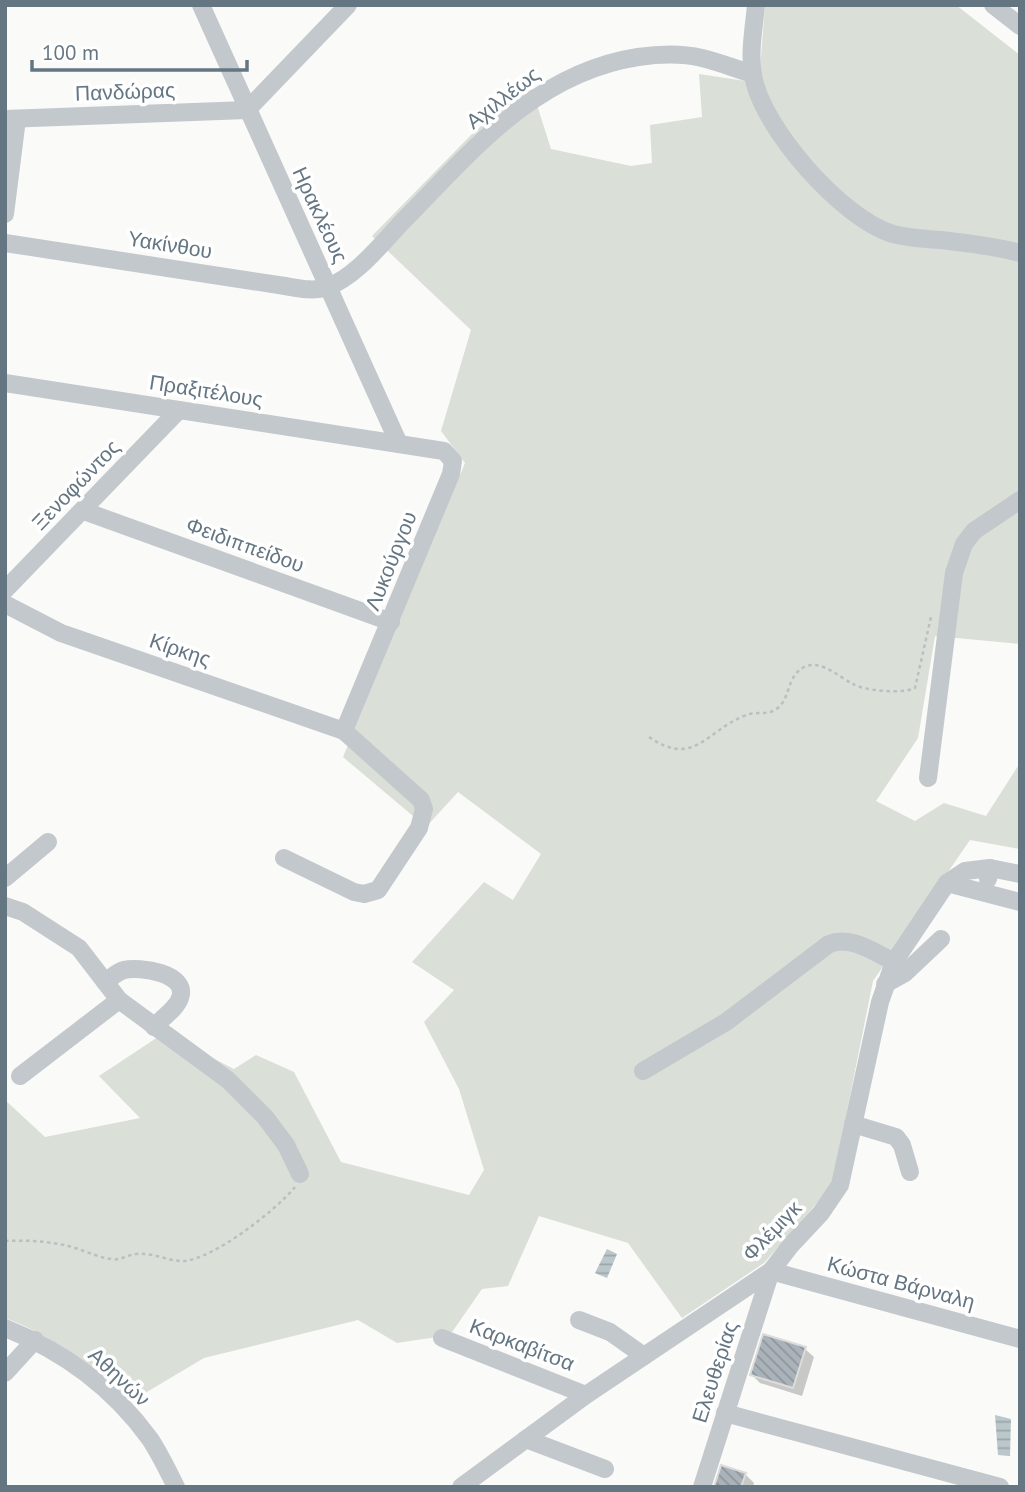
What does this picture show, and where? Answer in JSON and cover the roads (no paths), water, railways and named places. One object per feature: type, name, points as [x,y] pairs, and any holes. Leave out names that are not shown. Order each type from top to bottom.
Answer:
[{"type":"street","name":"Ηρακλέους","points":[[201,5],[399,444]]},
{"type":"street","points":[[247,110],[348,5]]},
{"type":"street","points":[[756,5],[752,75],[766,112],[796,155],[829,192],[867,222],[894,234],[1020,253]]},
{"type":"street","points":[[993,5],[1020,26]]},
{"type":"street","name":"Αχιλλέως","points":[[328,287],[346,276],[371,254],[493,131],[538,94],[580,72],[623,60],[661,54],[701,58],[752,75]]},
{"type":"street","name":"Πανδώρας","points":[[11,119],[247,110]]},
{"type":"street","points":[[5,214],[11,119]]},
{"type":"street","name":"Υακίνθου","points":[[5,243],[313,290],[328,287]]},
{"type":"street","name":"Πραξιτέλους","points":[[5,383],[399,444]]},
{"type":"street","name":"Ξενοφώντος","points":[[5,590],[179,410]]},
{"type":"street","name":"Λυκούργου","points":[[344,731],[451,474],[453,461],[444,451],[399,444]]},
{"type":"street","points":[[928,778],[954,573],[964,544],[974,531],[1020,499]]},
{"type":"street","name":"Φειδιππείδου","points":[[83,511],[391,622]]},
{"type":"street","name":"Κίρκης","points":[[5,604],[61,633],[344,731]]},
{"type":"street","points":[[284,858],[354,892],[371,893],[377,890],[419,828],[424,809],[421,800],[344,731]]},
{"type":"street","points":[[5,878],[48,842]]},
{"type":"street","points":[[985,893],[990,868]]},
{"type":"street","points":[[947,883],[965,871],[990,868],[1020,874]]},
{"type":"street","points":[[947,883],[1020,902]]},
{"type":"street","name":"Φλέμιγκ","points":[[461,1487],[586,1395],[771,1271],[821,1213],[840,1185],[885,984],[894,962],[947,883]]},
{"type":"street","points":[[5,906],[23,912],[79,948],[119,1000],[228,1080],[265,1117],[286,1145],[300,1174]]},
{"type":"street","points":[[885,984],[905,973],[941,940]]},
{"type":"street","points":[[643,1071],[726,1021],[829,944],[848,941],[894,962]]},
{"type":"street","points":[[105,982],[122,971],[132,969],[157,972],[174,978],[178,983],[180,999],[154,1027]]},
{"type":"street","points":[[20,1076],[119,1000]]},
{"type":"street","points":[[853,1125],[896,1138],[902,1145],[910,1172]]},
{"type":"street","name":"Κώστα Βάρναλη","points":[[771,1271],[1020,1339]]},
{"type":"street","name":"Ελευθερίας","points":[[702,1487],[771,1271]]},
{"type":"street","points":[[579,1320],[610,1332],[644,1356]]},
{"type":"street","name":"Αθηνών","points":[[5,1328],[35,1340],[83,1370],[118,1402],[150,1440],[176,1487]]},
{"type":"street","name":"Καρκαβίτσα","points":[[442,1338],[586,1395]]},
{"type":"street","points":[[5,1373],[35,1340]]},
{"type":"street","points":[[725,1413],[1000,1487]]},
{"type":"street","points":[[526,1439],[605,1469]]}]
